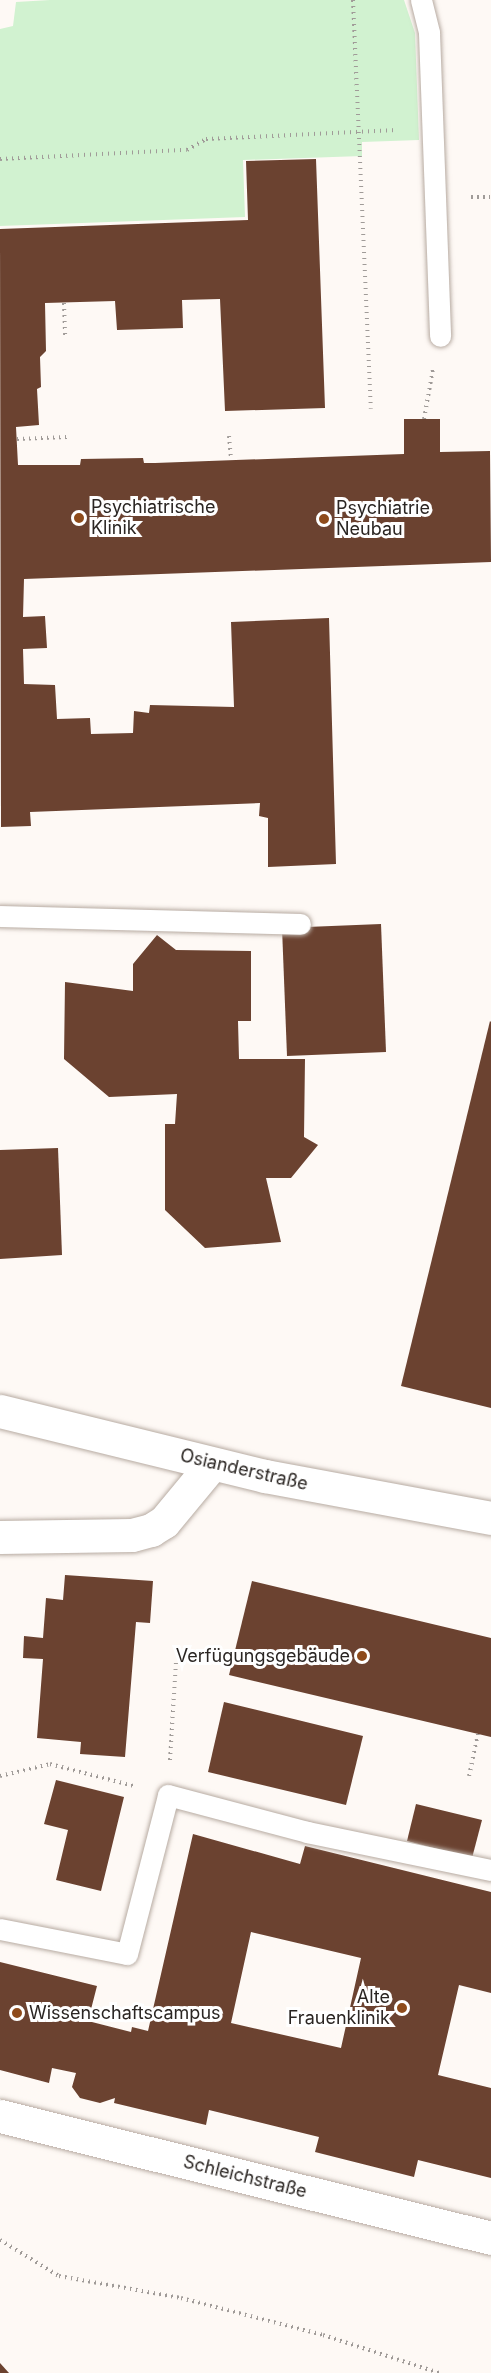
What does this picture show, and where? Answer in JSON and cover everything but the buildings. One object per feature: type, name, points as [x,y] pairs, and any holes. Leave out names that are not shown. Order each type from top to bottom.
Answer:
[{"type":"street","name":"Osianderstraße","points":[[0,1411],[212,1464],[491,1518]]},
{"type":"street","points":[[0,1537],[132,1535],[151,1530],[164,1522],[212,1464]]},
{"type":"street","name":"Schleichstraße","points":[[0,2116],[491,2238]]},
{"type":"lane","points":[[421,0],[429,33],[440,336]]},
{"type":"lane","points":[[0,916],[300,924]]},
{"type":"lane","points":[[0,1929],[127,1954],[168,1795],[307,1832],[491,1870]]},
{"type":"path","points":[[353,0],[357,133],[371,409]]},
{"type":"path","points":[[0,159],[187,150],[206,139],[434,128]]},
{"type":"path","points":[[64,303],[64,336]]},
{"type":"path","points":[[423,419],[440,336]]},
{"type":"path","points":[[229,436],[231,460]]},
{"type":"path","points":[[17,439],[67,437]]},
{"type":"path","points":[[0,1776],[50,1764],[168,1795],[176,1662]]},
{"type":"path","points":[[469,1776],[478,1734]]},
{"type":"path","points":[[0,2240],[59,2276],[181,2298],[323,2335],[439,2373]]},
{"type":"green space","points":[[50,0],[404,0],[415,33],[419,140],[362,142],[362,156],[243,160],[245,217],[0,226],[0,29],[13,26],[16,2]]},
{"type":"place","name":"Psychiatrische Klinik","points":[[79,518]]},
{"type":"place","name":"Psychiatrie Neubau","points":[[324,519]]},
{"type":"place","name":"Verfügungsgebäude","points":[[362,1656]]},
{"type":"place","name":"Alte Frauenklinik","points":[[402,2008]]},
{"type":"place","name":"Wissenschaftscampus","points":[[17,2013]]}]
